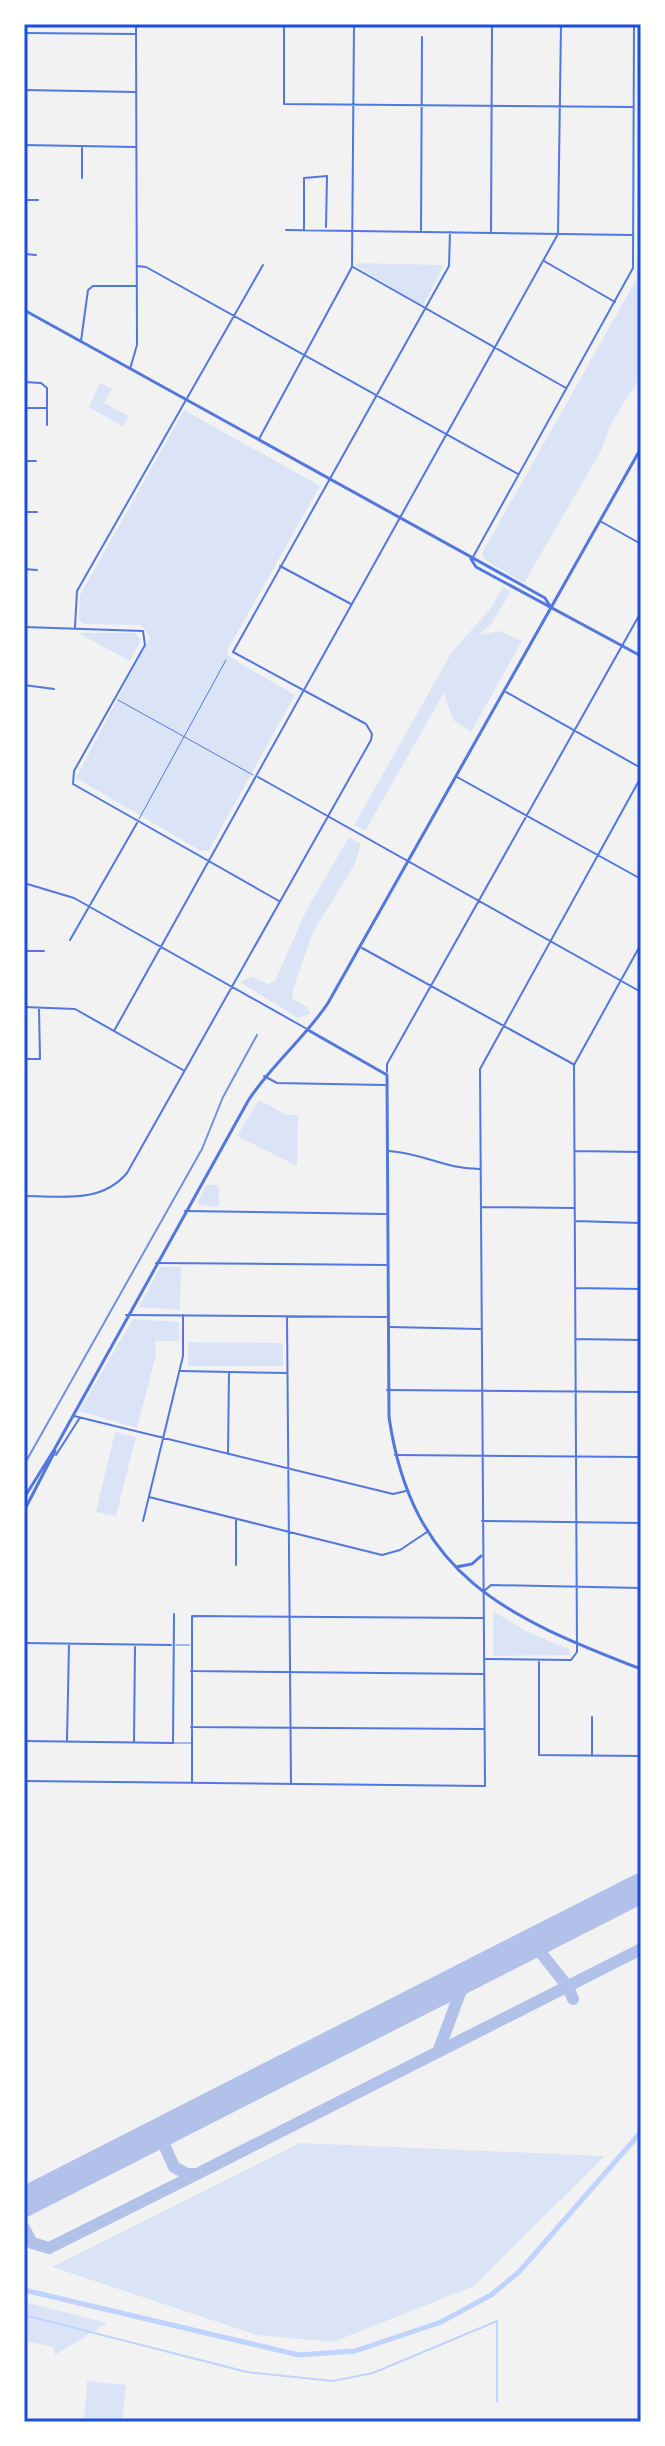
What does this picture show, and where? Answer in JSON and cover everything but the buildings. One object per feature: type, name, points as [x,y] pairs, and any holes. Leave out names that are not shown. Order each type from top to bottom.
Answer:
[{"type":"street","points":[[130,369],[137,345],[136,24]]},
{"type":"street","points":[[284,24],[284,104],[634,107]]},
{"type":"street","points":[[258,441],[352,267],[354,24]]},
{"type":"street","points":[[491,232],[492,24]]},
{"type":"street","points":[[114,1031],[558,234],[561,24]]},
{"type":"street","points":[[471,559],[633,268],[634,24]]},
{"type":"street","points":[[24,33],[136,34]]},
{"type":"street","points":[[421,231],[422,37]]},
{"type":"street","points":[[24,90],[136,92]]},
{"type":"street","points":[[24,145],[136,147]]},
{"type":"street","points":[[82,146],[82,178]]},
{"type":"street","points":[[304,230],[304,178],[309,175],[327,176],[326,230]]},
{"type":"street","points":[[24,200],[38,200]]},
{"type":"street","points":[[286,230],[633,235]]},
{"type":"street","points":[[24,1196],[87,1196],[117,1184],[232,987],[372,734],[366,724],[233,652],[449,266],[450,232]]},
{"type":"street","points":[[24,254],[36,255]]},
{"type":"street","points":[[543,261],[616,302]]},
{"type":"street","points":[[75,628],[77,591],[263,265]]},
{"type":"street","points":[[137,266],[146,267],[235,315],[519,474]]},
{"type":"street","points":[[352,267],[567,389]]},
{"type":"street","points":[[81,342],[85,331],[88,290],[93,286],[137,286]]},
{"type":"street","points":[[24,310],[471,559],[476,567],[641,656]]},
{"type":"street","points":[[24,382],[45,386],[47,425]]},
{"type":"street","points":[[24,408],[47,408]]},
{"type":"street","points":[[24,1498],[264,1076],[308,1030],[359,946],[641,448]]},
{"type":"street","points":[[24,461],[36,461]]},
{"type":"street","points":[[24,512],[37,512]]},
{"type":"street","points":[[599,520],[641,544]]},
{"type":"street","points":[[280,566],[352,605]]},
{"type":"street","points":[[24,569],[37,570]]},
{"type":"street","points":[[641,612],[387,1064],[387,1390],[395,1455],[406,1491],[427,1532],[454,1567],[483,1593],[523,1619],[577,1645],[641,1669]]},
{"type":"street","points":[[24,627],[137,628],[146,634],[145,645],[72,780],[76,787],[279,901]]},
{"type":"street","points":[[24,685],[54,689]]},
{"type":"street","points":[[503,690],[641,768]]},
{"type":"street","points":[[256,776],[641,992]]},
{"type":"street","points":[[455,776],[641,879]]},
{"type":"street","points":[[24,1781],[485,1786],[480,1069],[501,1025],[641,777]]},
{"type":"street","points":[[70,940],[138,821]]},
{"type":"street","points":[[24,883],[59,891],[89,906],[387,1075]]},
{"type":"street","points":[[484,1659],[571,1660],[576,1656],[574,1065],[641,944]]},
{"type":"street","points":[[359,946],[574,1065]]},
{"type":"street","points":[[24,951],[44,951]]},
{"type":"street","points":[[24,1007],[75,1009],[184,1070]]},
{"type":"street","points":[[24,1059],[40,1059],[39,1007]]},
{"type":"street","points":[[264,1076],[277,1083],[387,1085]]},
{"type":"street","points":[[387,1151],[410,1152],[447,1167],[481,1169]]},
{"type":"street","points":[[575,1151],[641,1152]]},
{"type":"street","points":[[481,1207],[575,1208]]},
{"type":"street","points":[[185,1211],[387,1214]]},
{"type":"street","points":[[575,1221],[641,1223]]},
{"type":"street","points":[[156,1263],[387,1265]]},
{"type":"street","points":[[575,1288],[641,1289]]},
{"type":"street","points":[[126,1315],[387,1317]]},
{"type":"street","points":[[143,1521],[180,1371],[183,1315]]},
{"type":"street","points":[[287,1317],[291,1783]]},
{"type":"street","points":[[387,1327],[481,1329]]},
{"type":"street","points":[[575,1339],[641,1340]]},
{"type":"street","points":[[180,1371],[288,1373]]},
{"type":"street","points":[[228,1455],[230,1371]]},
{"type":"street","points":[[387,1390],[641,1392]]},
{"type":"street","points":[[72,1416],[393,1494],[406,1491]]},
{"type":"street","points":[[24,1511],[80,1418]]},
{"type":"street","points":[[54,1450],[56,1455]]},
{"type":"street","points":[[395,1455],[641,1457]]},
{"type":"street","points":[[149,1497],[382,1555],[400,1550],[427,1532]]},
{"type":"street","points":[[236,1519],[236,1565]]},
{"type":"street","points":[[481,1521],[641,1523]]},
{"type":"street","points":[[454,1567],[472,1564],[481,1556]]},
{"type":"street","points":[[483,1593],[491,1585],[641,1588]]},
{"type":"street","points":[[24,1741],[173,1743],[174,1614]]},
{"type":"street","points":[[192,1782],[192,1616],[484,1618]]},
{"type":"street","points":[[24,1643],[173,1645]]},
{"type":"street","points":[[67,1741],[69,1644]]},
{"type":"street","points":[[134,1742],[135,1645]]},
{"type":"street","points":[[539,1660],[539,1755],[641,1756]]},
{"type":"street","points":[[191,1671],[485,1674]]},
{"type":"street","points":[[592,1717],[592,1756]]},
{"type":"street","points":[[191,1727],[485,1729]]},
{"type":"lane","points":[[138,821],[226,660]]},
{"type":"lane","points":[[116,699],[256,776]]},
{"type":"lane","points":[[173,1645],[190,1645]]},
{"type":"lane","points":[[173,1743],[191,1743]]},
{"type":"shaded area","points":[[637,253],[641,253],[641,376],[611,423],[601,451],[524,583],[484,559],[482,553],[636,280]]},
{"type":"shaded area","points":[[356,263],[444,265],[423,306],[356,266]]},
{"type":"shaded area","points":[[100,383],[112,389],[104,403],[129,416],[123,427],[89,407]]},
{"type":"shaded area","points":[[184,410],[320,486],[227,651],[228,656],[295,695],[209,850],[201,851],[76,778],[150,637],[141,625],[84,624],[79,620],[80,595]]},
{"type":"shaded area","points":[[503,587],[511,592],[491,624],[479,635],[499,631],[522,641],[471,732],[453,720],[444,693],[365,831],[354,825],[452,652],[490,609]]},
{"type":"shaded area","points":[[78,633],[135,633],[141,640],[130,661]]},
{"type":"shaded area","points":[[349,837],[361,844],[355,864],[313,932],[292,998],[307,1007],[310,1014],[298,1018],[240,982],[251,977],[268,984],[275,981],[307,909]]},
{"type":"shaded area","points":[[259,1100],[287,1115],[298,1115],[297,1166],[237,1136]]},
{"type":"shaded area","points":[[206,1185],[219,1185],[219,1207],[197,1204]]},
{"type":"shaded area","points":[[160,1267],[181,1267],[180,1310],[139,1307]]},
{"type":"shaded area","points":[[133,1319],[179,1322],[179,1341],[155,1341],[156,1354],[137,1428],[79,1411]]},
{"type":"shaded area","points":[[188,1342],[283,1343],[283,1366],[188,1366]]},
{"type":"shaded area","points":[[115,1432],[136,1437],[116,1516],[96,1512]]},
{"type":"shaded area","points":[[493,1611],[526,1631],[569,1649],[570,1655],[493,1656]]},
{"type":"shaded area","points":[[300,2143],[605,2156],[474,2286],[333,2342],[257,2335],[52,2267]]},
{"type":"shaded area","points":[[24,2302],[107,2323],[55,2355],[54,2347],[24,2341]]},
{"type":"shaded area","points":[[87,2381],[126,2385],[122,2422],[84,2422]]},
{"type":"waterway","points":[[24,2290],[299,2355],[355,2351],[441,2322],[491,2295],[519,2272],[641,2132]]},
{"type":"waterway","points":[[24,2315],[247,2372],[333,2381],[373,2373],[497,2321],[497,2401]]},
{"type":"taxiway","points":[[533,1943],[568,1987],[573,1999]]},
{"type":"taxiway","points":[[170,2127],[163,2142],[174,2167],[187,2174],[197,2174],[641,1949]]},
{"type":"taxiway","points":[[438,2052],[466,1977]]},
{"type":"taxiway","points":[[24,2228],[32,2243],[49,2248],[195,2175]]},
{"type":"runway","points":[[24,2202],[641,1888]]},
{"type":"railway","points":[[24,1465],[202,1149],[223,1097],[257,1035]]}]
